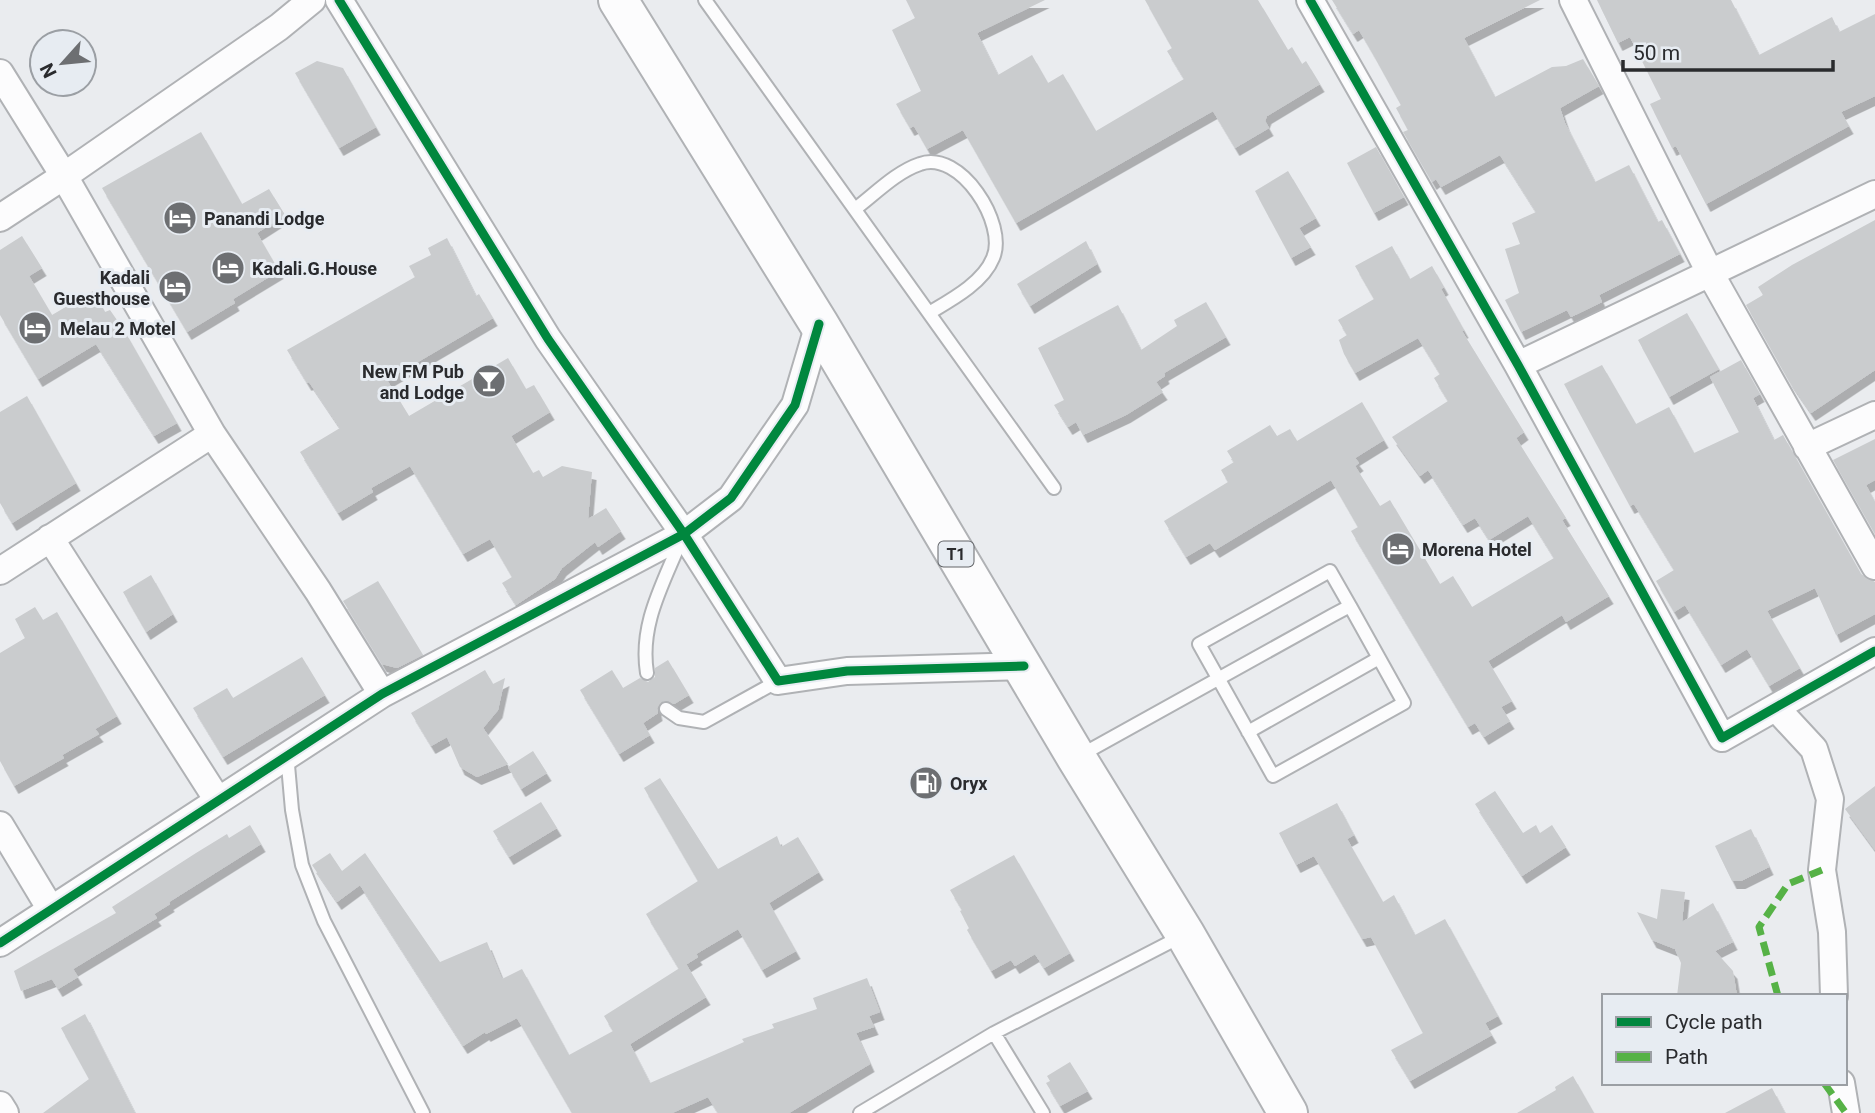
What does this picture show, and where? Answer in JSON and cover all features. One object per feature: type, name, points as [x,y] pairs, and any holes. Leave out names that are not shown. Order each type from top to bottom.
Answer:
[{"type":"highway","name":"T1","points":[[618,0],[819,324],[1076,757],[1185,934],[1287,1113]]},
{"type":"street","points":[[0,218],[279,27],[312,0]]},
{"type":"street","points":[[339,0],[548,339],[684,534],[778,681],[847,671],[1024,666]]},
{"type":"street","points":[[1310,0],[1518,365],[1722,738],[1875,651]]},
{"type":"street","points":[[1573,0],[1710,273],[1875,566]]},
{"type":"street","points":[[0,73],[64,176],[212,434],[318,591],[382,694]]},
{"type":"street","points":[[1518,365],[1875,194]]},
{"type":"street","points":[[0,943],[286,754],[382,694],[684,534],[731,498],[795,405],[819,324]]},
{"type":"street","points":[[1807,447],[1875,415]]},
{"type":"street","points":[[0,571],[212,434]]},
{"type":"street","points":[[50,538],[217,799]]},
{"type":"street","points":[[1776,708],[1814,750],[1830,799],[1822,870],[1832,932],[1834,994]]},
{"type":"street","points":[[0,825],[50,908]]},
{"type":"street","points":[[1840,1085],[1846,1113]]},
{"type":"street","points":[[0,1105],[5,1113]]},
{"type":"lane","points":[[705,0],[1054,488]]},
{"type":"lane","points":[[855,209],[899,175],[922,163],[939,162],[954,169],[987,208],[995,226],[997,243],[993,259],[967,289],[929,313]]},
{"type":"lane","points":[[647,673],[643,649],[648,618],[684,534]]},
{"type":"lane","points":[[1330,571],[1350,606],[1404,703],[1273,776],[1199,643],[1330,571]]},
{"type":"lane","points":[[1076,757],[1350,606]]},
{"type":"lane","points":[[1248,732],[1379,659]]},
{"type":"lane","points":[[666,709],[679,718],[704,722],[778,681]]},
{"type":"lane","points":[[286,754],[302,865],[324,921],[424,1113]]},
{"type":"lane","points":[[860,1113],[994,1033],[1185,934]]},
{"type":"lane","points":[[994,1033],[1043,1113]]},
{"type":"building","points":[[906,0],[1045,0],[977,33],[998,75],[1032,55],[1048,83],[1063,74],[1096,131],[1184,79],[1167,51],[1172,48],[1145,0],[1258,0],[1288,50],[1292,47],[1302,64],[1306,61],[1320,84],[1267,116],[1265,121],[1269,128],[1235,148],[1213,111],[1016,223],[963,130],[927,149],[914,126],[910,128],[896,104],[921,91],[892,30],[915,18]]},
{"type":"building","points":[[1332,0],[1540,0],[1464,38],[1495,97],[1552,67],[1566,66],[1583,59],[1599,86],[1560,108],[1565,123],[1595,182],[1629,165],[1658,222],[1662,220],[1680,254],[1599,295],[1602,302],[1571,317],[1567,310],[1521,332],[1505,300],[1519,293],[1505,249],[1520,244],[1512,223],[1536,212],[1500,155],[1441,187],[1436,179],[1432,182],[1403,132],[1408,130],[1396,108],[1401,105],[1359,30],[1353,34]]},
{"type":"building","points":[[1597,0],[1731,0],[1759,55],[1832,17],[1839,32],[1875,14],[1875,96],[1841,112],[1849,126],[1706,204],[1676,146],[1672,148],[1650,104],[1661,99],[1630,37],[1618,43]]},
{"type":"building","points":[[317,61],[343,68],[376,127],[339,148],[295,73]]},
{"type":"building","points":[[201,132],[242,204],[269,189],[285,215],[257,233],[279,271],[233,299],[235,303],[187,332],[102,188]]},
{"type":"building","points":[[1376,147],[1404,197],[1374,213],[1347,163]]},
{"type":"building","points":[[1288,171],[1316,218],[1299,228],[1311,247],[1291,258],[1255,191]]},
{"type":"building","points":[[1875,220],[1875,370],[1811,413],[1789,381],[1746,305],[1763,295],[1758,287],[1792,265]]},
{"type":"building","points":[[22,236],[42,268],[29,276],[52,315],[93,291],[105,312],[110,310],[124,330],[177,423],[154,436],[96,344],[38,379],[0,315],[0,250]]},
{"type":"building","points":[[447,238],[476,296],[479,294],[493,318],[387,380],[409,416],[508,358],[526,389],[534,385],[550,412],[511,436],[533,473],[539,470],[543,477],[562,466],[592,472],[588,519],[606,508],[621,531],[598,547],[595,542],[562,568],[555,579],[516,605],[502,583],[512,577],[490,539],[463,554],[410,466],[371,488],[373,492],[338,513],[300,452],[340,428],[287,350],[415,277],[409,266],[431,255],[428,248]]},
{"type":"building","points":[[1086,241],[1097,264],[1030,306],[1017,284]]},
{"type":"building","points":[[1392,246],[1410,279],[1432,266],[1444,287],[1441,289],[1464,330],[1462,331],[1524,432],[1516,438],[1566,518],[1562,520],[1609,596],[1566,622],[1562,615],[1488,661],[1512,701],[1501,707],[1510,721],[1484,737],[1475,723],[1468,727],[1351,531],[1358,527],[1331,480],[1215,550],[1210,543],[1186,557],[1164,521],[1228,482],[1221,470],[1234,462],[1227,451],[1270,425],[1277,436],[1290,429],[1297,441],[1362,402],[1384,440],[1355,458],[1359,463],[1355,466],[1380,506],[1390,500],[1440,584],[1453,576],[1472,607],[1554,558],[1528,516],[1489,540],[1475,518],[1463,525],[1428,470],[1420,476],[1392,437],[1448,401],[1434,378],[1440,374],[1418,338],[1355,373],[1344,354],[1339,340],[1347,335],[1338,320],[1374,299],[1355,266]]},
{"type":"building","points":[[1206,302],[1226,337],[1164,373],[1165,376],[1156,382],[1163,392],[1126,415],[1083,435],[1076,422],[1068,427],[1054,405],[1064,400],[1038,348],[1118,305],[1141,350],[1177,326],[1174,320]]},
{"type":"building","points":[[1687,313],[1719,369],[1669,397],[1638,340]]},
{"type":"building","points":[[1741,360],[1760,394],[1753,398],[1774,440],[1783,435],[1861,574],[1875,582],[1875,614],[1836,635],[1815,588],[1767,611],[1800,668],[1769,686],[1747,649],[1721,665],[1685,605],[1674,612],[1656,581],[1674,570],[1634,504],[1630,506],[1564,384],[1602,365],[1636,424],[1669,407],[1694,453],[1739,432],[1710,377]]},
{"type":"building","points":[[27,396],[76,483],[12,523],[0,503],[0,412]]},
{"type":"building","points":[[1875,439],[1875,480],[1866,485],[1875,502],[1875,534],[1833,460]]},
{"type":"building","points":[[151,575],[173,614],[146,632],[123,592]]},
{"type":"building","points":[[378,581],[423,655],[397,668],[382,664],[343,601]]},
{"type":"building","points":[[35,607],[43,620],[57,612],[117,716],[95,729],[99,734],[62,755],[64,758],[14,786],[0,761],[0,653],[25,638],[15,619]]},
{"type":"building","points":[[302,657],[325,695],[223,757],[193,708],[227,688],[233,698]]},
{"type":"building","points":[[668,660],[689,695],[674,704],[662,701],[657,708],[658,713],[643,723],[650,735],[619,754],[580,690],[612,670],[623,688],[640,678],[648,682],[655,677],[655,668]]},
{"type":"building","points":[[485,670],[493,684],[505,678],[498,710],[483,728],[508,764],[477,777],[460,767],[447,737],[431,746],[411,713]]},
{"type":"building","points":[[533,751],[547,773],[521,789],[508,767]]},
{"type":"building","points":[[660,778],[718,869],[777,836],[781,847],[798,837],[819,872],[769,903],[796,951],[762,970],[738,929],[696,954],[698,957],[679,969],[646,914],[698,881],[644,788]]},
{"type":"building","points":[[1875,786],[1875,850],[1845,809]]},
{"type":"building","points":[[1495,791],[1523,833],[1536,825],[1540,833],[1552,825],[1566,847],[1522,876],[1475,804]]},
{"type":"building","points":[[541,802],[557,828],[509,857],[493,831]]},
{"type":"building","points":[[1337,803],[1354,835],[1347,839],[1383,902],[1394,895],[1415,935],[1445,919],[1498,1016],[1485,1023],[1492,1035],[1410,1081],[1391,1050],[1423,1033],[1371,937],[1362,939],[1314,856],[1296,865],[1279,833]]},
{"type":"building","points":[[250,825],[261,844],[169,902],[170,904],[154,914],[157,918],[73,969],[78,977],[58,989],[52,979],[21,991],[14,971],[116,913],[112,907],[196,853],[227,834],[229,838]]},
{"type":"building","points":[[1751,829],[1769,867],[1741,881],[1732,881],[1715,846]]},
{"type":"building","points":[[330,853],[342,871],[365,853],[440,962],[487,942],[502,979],[522,969],[569,1055],[613,1031],[604,1016],[686,964],[706,997],[630,1044],[650,1083],[744,1042],[742,1039],[774,1028],[772,1024],[817,1009],[813,998],[867,978],[880,1012],[869,1016],[874,1027],[856,1033],[870,1064],[789,1113],[718,1113],[708,1097],[672,1113],[572,1113],[517,1018],[486,1034],[485,1032],[463,1046],[360,885],[337,902],[312,865]]},
{"type":"building","points":[[1014,855],[1070,953],[1044,968],[1035,954],[1015,966],[1011,960],[991,971],[967,930],[969,928],[960,911],[962,910],[950,890]]},
{"type":"building","points":[[1661,889],[1685,892],[1682,922],[1713,903],[1733,942],[1715,951],[1733,971],[1737,994],[1677,994],[1681,963],[1675,949],[1652,940],[1637,912],[1657,919]]},
{"type":"building","points":[[85,1014],[135,1113],[43,1113],[89,1079],[61,1028]]},
{"type":"building","points":[[1070,1062],[1088,1091],[1060,1106],[1046,1083],[1050,1081],[1047,1076]]},
{"type":"building","points":[[1573,1076],[1594,1113],[1517,1113],[1556,1090],[1555,1087]]},
{"type":"building","points":[[1772,1088],[1785,1113],[1725,1113]]},
{"type":"marked path","points":[[1777,994],[1759,927],[1788,884],[1822,870]]},
{"type":"marked path","points":[[1825,1085],[1846,1113]]},
{"type":"cycle path","points":[[339,0],[548,339],[684,534],[778,681],[847,671],[1024,666]]},
{"type":"cycle path","points":[[1310,0],[1518,365],[1722,738],[1875,651]]},
{"type":"cycle path","points":[[0,943],[382,694],[684,534],[731,498],[795,405],[819,324]]},
{"type":"place","name":"Panandi Lodge","points":[[180,218]]},
{"type":"place","name":"Kadali.G.House","points":[[228,268]]},
{"type":"place","name":"Kadali Guesthouse","points":[[175,287]]},
{"type":"place","name":"Melau 2 Motel","points":[[35,328]]},
{"type":"place","name":"New FM Pub and Lodge","points":[[489,381]]},
{"type":"place","name":"Morena Hotel","points":[[1398,549]]},
{"type":"place","name":"Oryx","points":[[926,783]]}]
